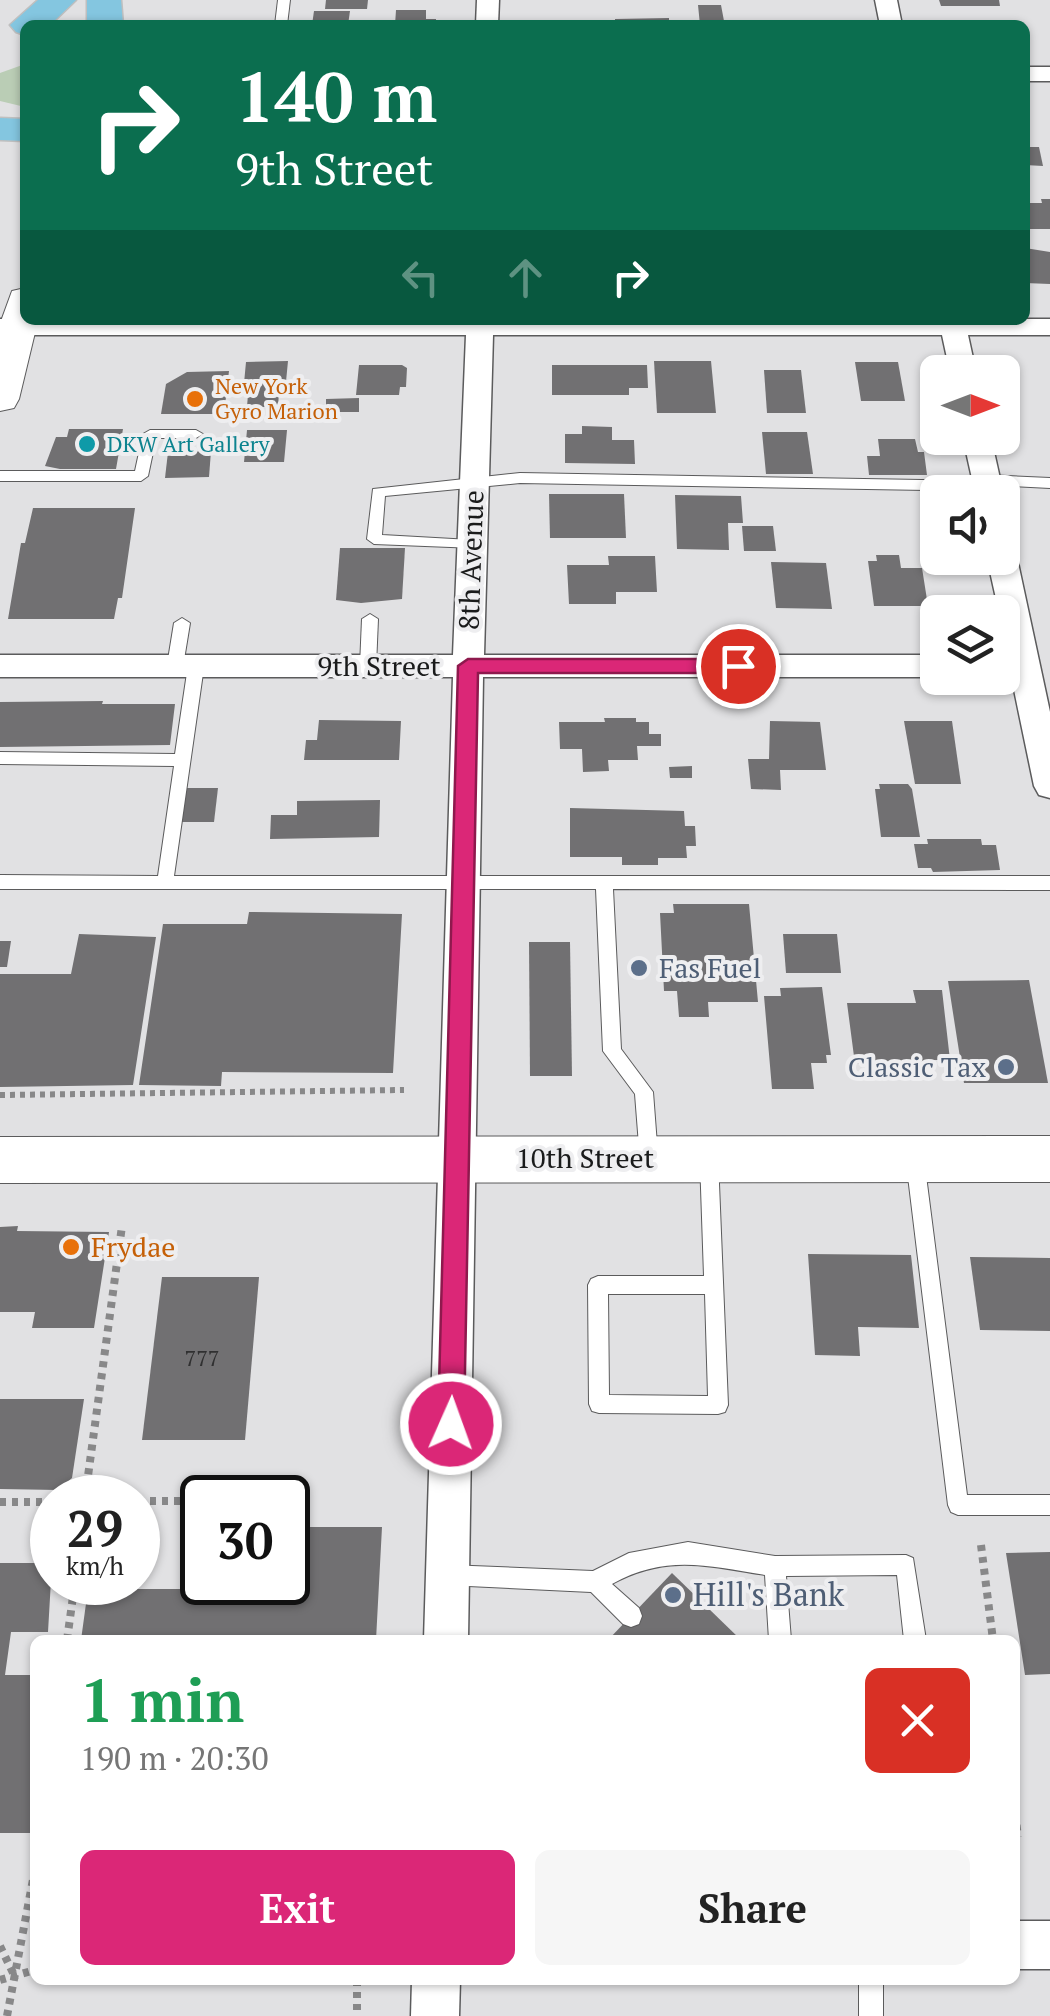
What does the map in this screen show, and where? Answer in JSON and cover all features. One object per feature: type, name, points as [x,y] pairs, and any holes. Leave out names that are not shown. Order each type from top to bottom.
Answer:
[{"type":"main road","points":[[34,20],[59,0]]},
{"type":"main road","points":[[54,20],[71,0]]},
{"type":"street","points":[[0,399],[14,318]]},
{"type":"street","name":"8th Avenue","points":[[446,1635],[460,1158],[461,885],[480,325]]},
{"type":"street","points":[[953,325],[960,355]]},
{"type":"street","points":[[985,325],[1050,327]]},
{"type":"street","points":[[1006,575],[1050,786]]},
{"type":"street","name":"9th Street","points":[[0,666],[920,666]]},
{"type":"street","name":"10th Street","points":[[0,1160],[1050,1160]]},
{"type":"street","points":[[1020,1945],[1050,1946]]},
{"type":"street","points":[[435,2016],[436,1985]]},
{"type":"lane","points":[[0,476],[141,476],[150,434],[196,434]]},
{"type":"lane","points":[[471,545],[374,539],[378,492],[520,478],[920,485]]},
{"type":"lane","points":[[1020,484],[1050,483]]},
{"type":"lane","points":[[368,666],[370,619]]},
{"type":"lane","points":[[165,883],[183,760],[186,666],[182,623]]},
{"type":"lane","points":[[0,758],[183,760]]},
{"type":"lane","points":[[0,882],[1050,883]]},
{"type":"lane","points":[[604,884],[612,1051],[644,1092],[649,1158]]},
{"type":"lane","points":[[708,1158],[714,1285],[718,1405],[599,1404],[598,1285],[714,1285]]},
{"type":"lane","points":[[916,1159],[958,1505],[1050,1504]]},
{"type":"lane","points":[[447,1576],[595,1582],[629,1563],[688,1552],[774,1566],[906,1565],[914,1635]]},
{"type":"lane","points":[[774,1566],[780,1635]]},
{"type":"lane","points":[[595,1582],[631,1616]]},
{"type":"lane","points":[[871,1985],[871,2016]]},
{"type":"path","points":[[0,1095],[404,1090]]},
{"type":"path","points":[[88,1475],[122,1226]]},
{"type":"path","points":[[0,1502],[30,1502]]},
{"type":"path","points":[[981,1546],[992,1635]]},
{"type":"path","points":[[68,1635],[71,1605]]},
{"type":"path","points":[[8,2016],[30,1896]]},
{"type":"path","points":[[0,1946],[15,1976]]},
{"type":"path","points":[[0,1980],[30,1972]]},
{"type":"path","points":[[357,1985],[357,2016]]},
{"type":"green space","points":[[20,66],[20,106],[0,101],[0,73]]},
{"type":"building","points":[[326,0],[368,0],[367,9],[325,9]]},
{"type":"building","points":[[939,0],[999,0],[1000,6],[941,6]]},
{"type":"building","points":[[698,5],[721,5],[724,20],[700,20]]},
{"type":"building","points":[[396,10],[426,10],[426,19],[436,19],[436,20],[395,20]]},
{"type":"building","points":[[314,11],[350,11],[349,20],[313,20]]},
{"type":"building","points":[[669,18],[669,20],[615,20]]},
{"type":"building","points":[[1030,147],[1039,147],[1043,166],[1030,165]]},
{"type":"building","points":[[1041,199],[1050,199],[1050,229],[1030,229],[1030,203],[1042,203]]},
{"type":"building","points":[[1030,249],[1050,252],[1050,284],[1030,283]]},
{"type":"building","points":[[288,361],[285,392],[279,392],[278,407],[247,407],[248,394],[243,394],[246,362]]},
{"type":"building","points":[[654,361],[711,361],[716,413],[657,413]]},
{"type":"building","points":[[855,362],[898,362],[905,401],[861,401]]},
{"type":"building","points":[[359,365],[402,365],[407,368],[406,387],[400,387],[399,395],[356,395]]},
{"type":"building","points":[[552,365],[647,365],[648,388],[629,388],[629,395],[552,395]]},
{"type":"building","points":[[764,370],[801,370],[806,413],[767,413]]},
{"type":"building","name":"New York Gyro Marion","points":[[229,371],[224,414],[161,414],[166,384],[187,372]]},
{"type":"building","points":[[359,398],[359,412],[326,412],[326,399]]},
{"type":"building","points":[[582,426],[612,427],[612,440],[634,440],[635,464],[565,463],[565,434],[582,434]]},
{"type":"building","name":"DKW Art Gallery","points":[[69,429],[123,429],[116,469],[45,466],[56,437],[67,437]]},
{"type":"building","points":[[247,430],[287,430],[284,462],[244,462]]},
{"type":"building","points":[[762,432],[807,432],[813,474],[766,474]]},
{"type":"building","points":[[878,439],[915,439],[918,452],[924,455],[927,475],[869,475],[867,456],[880,456]]},
{"type":"building","points":[[211,451],[209,477],[165,478],[168,452]]},
{"type":"building","points":[[549,494],[624,494],[626,538],[550,538]]},
{"type":"building","points":[[675,495],[741,496],[743,523],[728,523],[729,550],[677,549]]},
{"type":"building","points":[[33,508],[135,508],[122,598],[118,598],[114,619],[8,619],[21,543],[25,543]]},
{"type":"building","points":[[742,526],[773,526],[776,551],[744,551]]},
{"type":"building","points":[[340,548],[405,548],[402,599],[361,603],[336,600]]},
{"type":"building","points":[[876,555],[899,555],[901,568],[920,568],[926,595],[920,595],[920,606],[874,606],[868,561],[877,561]]},
{"type":"building","points":[[608,556],[655,556],[657,592],[616,592],[616,604],[569,604],[567,565],[609,565]]},
{"type":"building","points":[[771,562],[826,563],[832,609],[776,608]]},
{"type":"building","points":[[103,701],[102,704],[175,704],[170,745],[0,747],[0,702]]},
{"type":"building","points":[[604,718],[649,722],[649,734],[661,734],[661,746],[637,746],[638,760],[608,760],[609,771],[583,772],[582,749],[560,749],[559,722],[605,722]]},
{"type":"building","points":[[319,720],[401,721],[399,760],[304,760],[306,740],[317,740]]},
{"type":"building","points":[[770,721],[820,722],[826,770],[780,770],[781,790],[751,789],[748,759],[769,759]]},
{"type":"building","points":[[904,721],[952,721],[961,784],[915,784]]},
{"type":"building","points":[[692,766],[692,778],[670,778],[669,767]]},
{"type":"building","points":[[879,784],[908,784],[912,789],[920,837],[881,837],[875,789],[880,789]]},
{"type":"building","points":[[186,788],[218,788],[214,822],[182,822]]},
{"type":"building","points":[[380,800],[379,837],[270,839],[271,815],[297,815],[297,801]]},
{"type":"building","points":[[570,808],[684,811],[685,826],[695,826],[696,846],[686,846],[687,858],[658,858],[658,865],[622,865],[622,857],[570,857]]},
{"type":"building","points":[[927,839],[981,839],[982,845],[996,845],[1000,870],[933,872],[931,868],[918,868],[914,844],[928,844]]},
{"type":"building","points":[[673,904],[749,904],[758,1002],[708,1002],[709,1017],[679,1017],[677,991],[664,991],[660,913],[674,913]]},
{"type":"building","points":[[249,912],[402,914],[393,1073],[222,1072],[221,1086],[139,1085],[163,924],[247,924]]},
{"type":"building","points":[[79,934],[156,937],[133,1085],[0,1087],[0,974],[71,974]]},
{"type":"building","points":[[783,934],[837,934],[841,973],[786,973]]},
{"type":"building","points":[[0,941],[11,941],[7,967],[0,967]]},
{"type":"building","points":[[529,942],[570,942],[572,1076],[530,1076]]},
{"type":"building","points":[[1029,980],[1048,1083],[964,1083],[948,981]]},
{"type":"building","points":[[822,987],[831,1055],[826,1055],[827,1063],[811,1063],[814,1089],[772,1089],[764,996],[781,996],[780,988]]},
{"type":"building","points":[[913,990],[942,990],[950,1060],[925,1060],[916,1072],[891,1072],[890,1064],[855,1064],[847,1003],[916,1003]]},
{"type":"building","points":[[18,1226],[17,1231],[109,1232],[94,1328],[32,1328],[35,1312],[0,1312],[0,1227]]},
{"type":"building","points":[[808,1254],[911,1255],[919,1328],[858,1327],[860,1356],[815,1355]]},
{"type":"building","points":[[970,1257],[1050,1258],[1050,1331],[980,1330]]},
{"type":"building","points":[[162,1277],[259,1277],[245,1440],[142,1440]]},
{"type":"building","points":[[0,1399],[84,1399],[72,1475],[30,1475],[30,1490],[0,1489]]},
{"type":"building","points":[[310,1527],[382,1527],[376,1635],[82,1635],[86,1605],[160,1605],[160,1589],[180,1589],[180,1605],[310,1605]]},
{"type":"building","points":[[1050,1552],[1050,1674],[1025,1675],[1006,1553]]},
{"type":"building","points":[[0,1563],[30,1563],[30,1605],[50,1605],[48,1632],[11,1632],[5,1675],[30,1675],[30,1833],[0,1833]]},
{"type":"building","name":"Hill's Bank","points":[[672,1573],[736,1635],[613,1635]]},
{"type":"place","name":"New York Gyro Marion","points":[[195,399]]},
{"type":"place","name":"DKW Art Gallery","points":[[87,444]]},
{"type":"place","name":"Fas Fuel","points":[[639,968]]},
{"type":"place","name":"Classic Tax","points":[[1006,1067]]},
{"type":"place","name":"Frydae","points":[[71,1247]]},
{"type":"place","name":"Hill's Bank","points":[[673,1595]]},
{"type":"route","points":[[451,1424],[460,1158],[461,885],[468,666],[738,666]]}]
